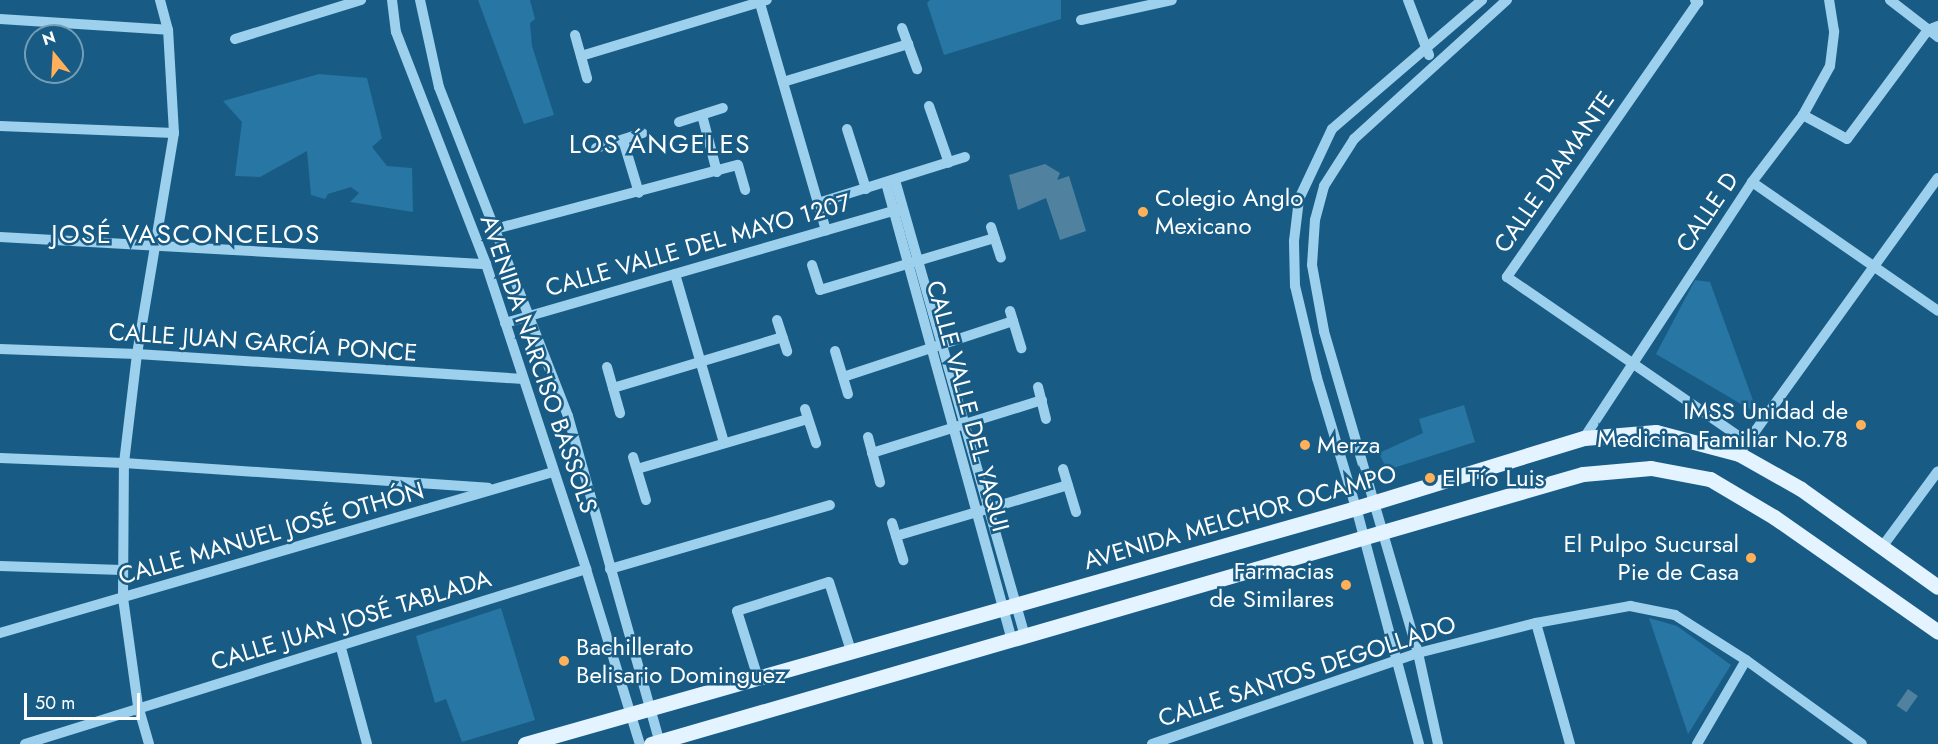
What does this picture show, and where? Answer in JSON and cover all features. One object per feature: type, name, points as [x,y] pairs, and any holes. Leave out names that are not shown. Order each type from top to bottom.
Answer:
[{"type":"main road","name":"AVENIDA MELCHOR OCAMPO","points":[[525,744],[1372,504],[1584,438],[1656,432],[1743,448],[1938,587]]},
{"type":"main road","points":[[657,743],[1583,474],[1651,468],[1710,479],[1774,517],[1938,632]]},
{"type":"street","points":[[149,744],[138,706],[123,598],[122,570],[124,463],[137,354],[174,133],[168,30],[160,0]]},
{"type":"street","points":[[235,39],[361,0]]},
{"type":"street","name":"AVENIDA NARCISO BASSOLS","points":[[392,0],[396,32],[486,264],[586,569],[640,744]]},
{"type":"street","name":"AVENIDA NARCISO BASSOLS","points":[[420,0],[440,87],[568,416],[609,569],[651,710],[657,743]]},
{"type":"street","points":[[1081,20],[1172,0]]},
{"type":"street","points":[[1408,0],[1432,64]]},
{"type":"street","points":[[1419,744],[1364,536],[1317,378],[1295,286],[1294,241],[1299,199],[1332,129],[1482,0]]},
{"type":"street","points":[[1438,744],[1418,653],[1372,504],[1324,331],[1312,264],[1315,220],[1324,186],[1354,139],[1432,64],[1507,0]]},
{"type":"street","name":"CALLE DIAMANTE","points":[[1695,0],[1698,2],[1507,277],[1632,360],[1743,448]]},
{"type":"street","name":"CALLE D","points":[[1584,438],[1632,360],[1752,182],[1803,115],[1830,66],[1834,31],[1829,0]]},
{"type":"street","points":[[1890,0],[1933,28],[1938,37]]},
{"type":"street","points":[[580,56],[762,1],[826,230]]},
{"type":"street","points":[[0,19],[168,30]]},
{"type":"street","points":[[902,28],[917,69]]},
{"type":"street","points":[[1803,115],[1847,139],[1933,28]]},
{"type":"street","points":[[575,35],[587,78]]},
{"type":"street","points":[[783,82],[908,44]]},
{"type":"street","points":[[929,106],[949,163]]},
{"type":"street","points":[[678,122],[723,108]]},
{"type":"street","points":[[702,114],[717,172]]},
{"type":"street","points":[[0,126],[174,133]]},
{"type":"street","points":[[848,129],[866,189]]},
{"type":"street","points":[[596,148],[643,133]]},
{"type":"street","points":[[623,140],[639,193]]},
{"type":"street","points":[[818,203],[965,157]]},
{"type":"street","points":[[448,171],[469,164]]},
{"type":"street","points":[[495,229],[639,193],[738,165],[745,190]]},
{"type":"street","points":[[1743,448],[1873,264],[1938,178]]},
{"type":"street","name":"CALLE VALLE DEL YAQUI","points":[[890,182],[937,346],[966,424],[991,508],[1018,639]]},
{"type":"street","points":[[1752,182],[1938,311]]},
{"type":"street","name":"CALLE VALLE DEL MAYO 1207","points":[[505,323],[899,210]]},
{"type":"street","points":[[812,265],[820,290],[913,264],[993,233],[1000,257]]},
{"type":"street","points":[[0,237],[486,264]]},
{"type":"street","points":[[675,274],[724,443]]},
{"type":"street","points":[[843,377],[937,346],[1012,316],[1021,348]]},
{"type":"street","points":[[777,320],[787,351]]},
{"type":"street","points":[[613,388],[783,338]]},
{"type":"street","name":"CALLE VALLE DEL YAQUI","points":[[937,346],[951,428],[975,512],[1010,607]]},
{"type":"street","name":"CALLE JUAN GARCÍA PONCE","points":[[0,349],[137,354],[523,379]]},
{"type":"street","points":[[835,351],[848,394]]},
{"type":"street","points":[[607,367],[620,413]]},
{"type":"street","points":[[1038,387],[1046,419]]},
{"type":"street","points":[[872,453],[1042,400]]},
{"type":"street","points":[[637,469],[724,443],[806,414],[816,443]]},
{"type":"street","points":[[868,437],[880,482]]},
{"type":"street","points":[[633,457],[646,500]]},
{"type":"street","points":[[0,458],[124,463],[496,489]]},
{"type":"street","points":[[1063,469],[1076,512]]},
{"type":"street","points":[[1882,548],[1938,471]]},
{"type":"street","name":"CALLE MANUEL JOSÉ OTHÓN","points":[[0,633],[553,472]]},
{"type":"street","points":[[896,536],[1068,485]]},
{"type":"street","points":[[609,569],[830,505]]},
{"type":"street","points":[[892,523],[903,560]]},
{"type":"street","points":[[0,566],[122,570]]},
{"type":"street","name":"CALLE JUAN JOSÉ TABLADA","points":[[25,744],[138,706],[341,648],[586,569]]},
{"type":"street","points":[[758,678],[737,611],[829,582],[851,651]]},
{"type":"street","name":"CALLE SANTOS DEGOLLADO","points":[[1152,744],[1418,653],[1536,623],[1640,607],[1675,615],[1746,660],[1862,744]]},
{"type":"street","points":[[1536,623],[1570,744]]},
{"type":"street","points":[[341,648],[367,744]]},
{"type":"street","points":[[1697,744],[1746,660]]},
{"type":"shaded area","points":[[478,0],[530,0],[535,19],[530,23],[532,46],[554,115],[524,124]]},
{"type":"shaded area","points":[[930,0],[1061,0],[1061,19],[944,55],[927,3]]},
{"type":"shaded area","points":[[319,74],[367,78],[382,138],[372,147],[387,166],[412,168],[413,212],[350,202],[359,193],[351,187],[328,194],[325,199],[311,195],[307,151],[260,177],[235,176],[242,122],[223,101]]},
{"type":"shaded area","points":[[1045,164],[1060,173],[1057,180],[1069,176],[1086,231],[1060,240],[1046,198],[1018,210],[1009,175]]},
{"type":"shaded area","points":[[1695,280],[1710,282],[1758,414],[1656,354]]},
{"type":"shaded area","points":[[1464,405],[1475,442],[1387,470],[1379,453],[1423,433],[1419,419]]},
{"type":"shaded area","points":[[501,608],[535,720],[462,742],[446,699],[435,703],[416,636]]},
{"type":"shaded area","points":[[1649,618],[1677,626],[1731,665],[1688,734]]},
{"type":"shaded area","points":[[1908,689],[1918,696],[1906,712],[1897,705]]},
{"type":"place","name":"Colegio Anglo Mexicano","points":[[1143,212]]},
{"type":"place","name":"IMSS Unidad de Medicina Familiar No.78","points":[[1861,425]]},
{"type":"place","name":"Merza","points":[[1305,445]]},
{"type":"place","name":"El Tío Luis","points":[[1430,478]]},
{"type":"place","name":"El Pulpo Sucursal Pie de Casa","points":[[1751,558]]},
{"type":"place","name":"Farmacias de Similares","points":[[1346,585]]},
{"type":"place","name":"Bachillerato Belisario Dominguez","points":[[564,661]]},
{"type":"district","name":"LOS ÁNGELES","points":[[660,145]]},
{"type":"district","name":"JOSÉ VASCONCELOS","points":[[186,235]]}]
